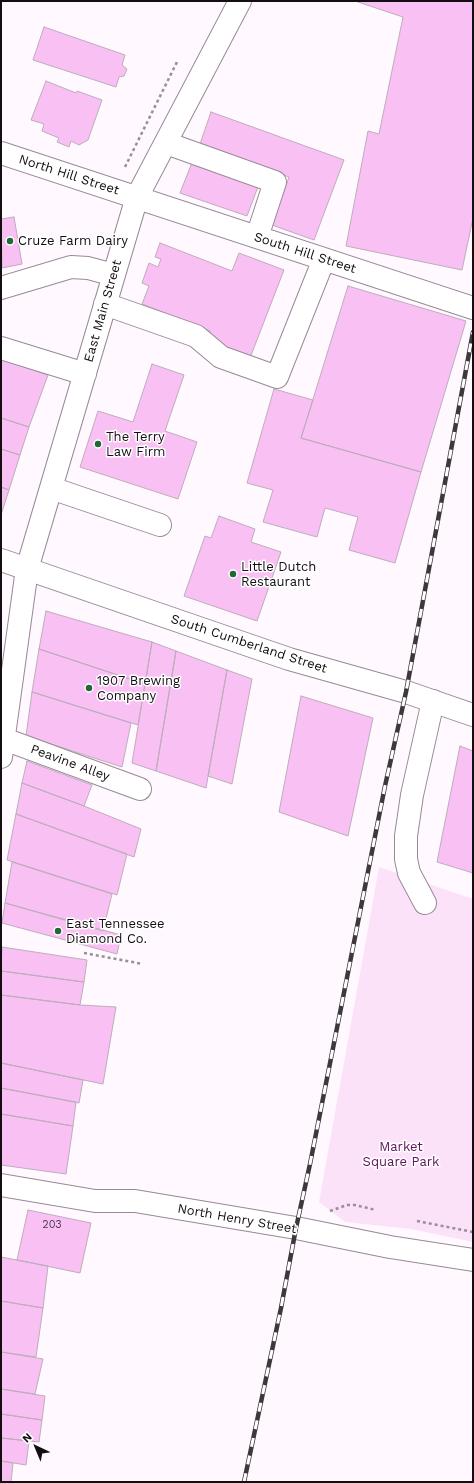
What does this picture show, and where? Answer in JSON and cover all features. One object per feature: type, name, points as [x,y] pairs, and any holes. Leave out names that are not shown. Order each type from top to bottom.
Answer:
[{"type":"street","name":"East Main Street","points":[[2,744],[27,569],[137,196],[240,1]]},
{"type":"street","points":[[166,143],[275,182],[257,238]]},
{"type":"street","name":"North Hill Street","points":[[1,153],[137,196]]},
{"type":"street","name":"South Hill Street","points":[[137,196],[257,238],[473,308]]},
{"type":"street","points":[[105,304],[196,336],[222,357],[277,377],[324,259]]},
{"type":"street","points":[[1,288],[72,267],[88,268],[114,275]]},
{"type":"street","points":[[1,348],[85,374]]},
{"type":"street","points":[[51,488],[160,525]]},
{"type":"street","name":"South Cumberland Street","points":[[1,560],[289,659],[433,701],[473,715]]},
{"type":"street","points":[[426,904],[409,873],[406,859],[406,836],[412,795],[433,701]]},
{"type":"street","name":"Peavine Alley","points":[[2,744],[140,789]]},
{"type":"street","name":"North Henry Street","points":[[1,1186],[95,1201],[135,1201],[296,1228],[390,1247],[473,1260]]},
{"type":"path","points":[[122,173],[177,62]]},
{"type":"path","points":[[84,953],[143,964]]},
{"type":"path","points":[[329,1212],[347,1205],[355,1205],[376,1210]]},
{"type":"path","points":[[417,1221],[473,1232]]},
{"type":"green space","name":"Market Square Park","points":[[379,867],[473,899],[473,1242],[411,1229],[345,1222],[319,1202]]},
{"type":"building","points":[[355,1],[473,1],[473,218],[462,270],[346,246],[368,131],[379,134],[403,17]]},
{"type":"building","points":[[44,27],[125,55],[122,65],[127,69],[124,76],[119,77],[116,87],[33,60]]},
{"type":"building","points":[[46,81],[76,93],[77,91],[102,100],[88,140],[79,145],[71,141],[69,147],[57,142],[59,138],[42,131],[44,124],[31,120]]},
{"type":"building","points":[[211,112],[344,160],[314,240],[272,225],[289,177],[200,144]]},
{"type":"building","points":[[193,160],[259,184],[247,216],[180,193]]},
{"type":"building","name":"Cruze Farm Dairy","points":[[14,217],[22,264],[2,268],[1,219]]},
{"type":"building","points":[[160,243],[232,271],[239,253],[284,270],[250,358],[209,343],[210,331],[142,304],[149,286],[142,283],[149,263],[158,267],[161,259],[155,257]]},
{"type":"building","points":[[348,286],[466,321],[421,472],[301,438]]},
{"type":"building","points":[[1,359],[48,375],[29,427],[1,418]]},
{"type":"building","points":[[152,364],[184,375],[165,431],[197,442],[178,499],[80,467],[98,411],[133,422]]},
{"type":"building","points":[[274,389],[313,400],[301,438],[421,472],[395,563],[349,550],[358,517],[325,508],[317,537],[263,522],[273,490],[247,483]]},
{"type":"building","points":[[1,418],[29,427],[20,455],[1,449]]},
{"type":"building","points":[[1,449],[20,455],[9,490],[1,487]]},
{"type":"building","points":[[1,487],[9,490],[1,515]]},
{"type":"building","name":"Little Dutch Restaurant","points":[[219,516],[255,529],[251,542],[281,552],[257,621],[184,596],[205,536],[211,538]]},
{"type":"building","points":[[46,611],[152,642],[145,684],[39,649]]},
{"type":"building","points":[[152,642],[176,651],[156,771],[132,763]]},
{"type":"building","name":"1907 Brewing Company","points":[[39,649],[145,684],[138,725],[32,692]]},
{"type":"building","points":[[176,651],[227,670],[206,788],[156,771]]},
{"type":"building","points":[[227,670],[252,679],[232,784],[208,776]]},
{"type":"building","points":[[32,692],[131,723],[122,767],[26,736]]},
{"type":"building","points":[[301,696],[373,718],[348,836],[279,812]]},
{"type":"building","points":[[460,746],[473,751],[473,873],[437,862]]},
{"type":"building","points":[[27,761],[92,785],[84,806],[22,783]]},
{"type":"building","points":[[22,783],[141,829],[134,857],[16,814]]},
{"type":"building","points":[[16,814],[127,854],[117,895],[7,860]]},
{"type":"building","points":[[12,862],[112,894],[103,931],[5,903]]},
{"type":"building","points":[[5,903],[121,935],[117,954],[2,923]]},
{"type":"building","points":[[2,947],[87,960],[84,982],[1,971]]},
{"type":"building","points":[[1,971],[84,982],[80,1005],[1,995]]},
{"type":"building","points":[[1,995],[80,1005],[116,1007],[103,1084],[1,1063]]},
{"type":"building","points":[[1,1063],[83,1080],[79,1103],[1,1088]]},
{"type":"building","points":[[1,1088],[76,1102],[73,1126],[1,1114]]},
{"type":"building","points":[[1,1114],[73,1126],[66,1174],[1,1165]]},
{"type":"building","points":[[28,1210],[91,1223],[80,1273],[17,1260]]},
{"type":"building","points":[[1,1257],[48,1266],[43,1308],[1,1301]]},
{"type":"building","points":[[1,1301],[43,1308],[36,1357],[1,1352]]},
{"type":"building","points":[[1,1352],[43,1359],[35,1394],[1,1389]]},
{"type":"building","points":[[1,1389],[45,1396],[42,1420],[1,1414]]},
{"type":"building","points":[[1,1414],[42,1420],[39,1442],[1,1438]]},
{"type":"building","points":[[1,1438],[29,1441],[26,1465],[1,1461]]},
{"type":"building","points":[[1,1461],[13,1463],[11,1482],[1,1482]]},
{"type":"railway","points":[[244,1482],[281,1308],[385,786],[406,692],[473,332]]},
{"type":"place","name":"Cruze Farm Dairy","points":[[10,241]]},
{"type":"place","name":"The Terry Law Firm","points":[[98,444]]},
{"type":"place","name":"Little Dutch Restaurant","points":[[233,574]]},
{"type":"place","name":"1907 Brewing Company","points":[[89,688]]},
{"type":"place","name":"East Tennessee Diamond Co.","points":[[58,931]]}]
